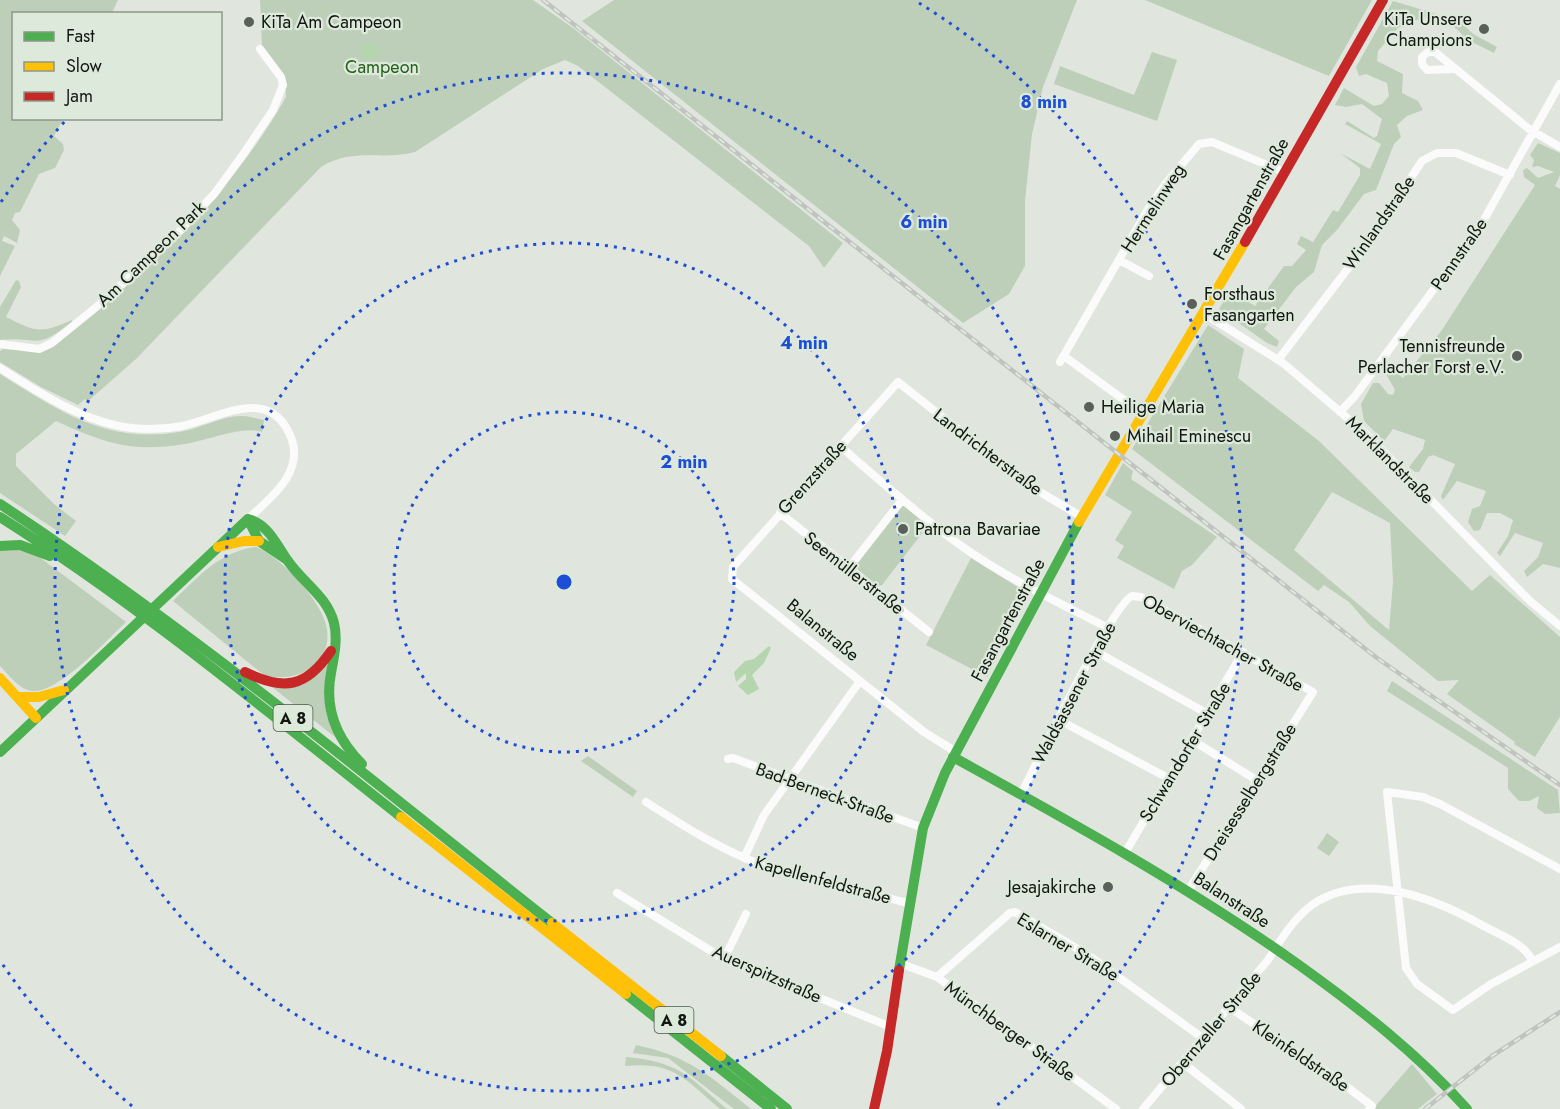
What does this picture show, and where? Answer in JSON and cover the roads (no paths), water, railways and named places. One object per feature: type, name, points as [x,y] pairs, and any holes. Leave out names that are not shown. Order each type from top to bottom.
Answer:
[{"type":"main road","name":"Fasangartenstraße","points":[[874,1109],[891,1027],[907,903],[923,828],[954,755],[1082,517],[1203,313],[1383,0]]},
{"type":"main road","name":"A 8","points":[[0,504],[166,625],[771,1109]]},
{"type":"main road","name":"A 8","points":[[0,517],[104,586],[132,600]]},
{"type":"main road","points":[[248,519],[259,541],[286,559]]},
{"type":"main road","points":[[0,752],[248,519]]},
{"type":"main road","points":[[248,519],[258,521],[286,559],[328,607],[335,625],[328,690],[334,724],[345,745],[378,778],[381,789]]},
{"type":"main road","points":[[218,547],[244,541],[259,541]]},
{"type":"main road","points":[[0,546],[20,545],[37,550],[104,586]]},
{"type":"main road","name":"A 8","points":[[166,625],[205,649],[787,1109]]},
{"type":"main road","points":[[205,649],[258,679],[283,685],[300,682],[310,677],[322,665],[334,646]]},
{"type":"main road","points":[[0,678],[36,718]]},
{"type":"main road","points":[[19,697],[39,697],[64,690]]},
{"type":"main road","name":"Balanstraße","points":[[954,755],[1125,853],[1275,948],[1417,1054],[1467,1109]]},
{"type":"street","name":"Am Campeon Park","points":[[1,345],[39,349],[52,343],[145,264],[214,193],[273,110],[282,93],[280,77],[260,50]]},
{"type":"street","points":[[1454,69],[1534,132],[1560,147]]},
{"type":"street","name":"Pennstraße","points":[[1340,411],[1355,396],[1474,233],[1510,175],[1560,84]]},
{"type":"street","name":"Hermelinweg","points":[[1124,400],[1062,359],[1166,183],[1195,148],[1204,142],[1212,142],[1284,172]]},
{"type":"street","name":"Winlandstraße","points":[[1278,360],[1369,241],[1422,161],[1437,153],[1456,153],[1510,175]]},
{"type":"street","name":"Hermelinweg","points":[[1119,260],[1149,276]]},
{"type":"street","name":"Marklandstraße","points":[[1203,313],[1278,360],[1340,411],[1530,601],[1560,626]]},
{"type":"street","points":[[0,368],[33,389],[102,422],[148,429],[182,426],[242,407],[271,413],[288,431],[294,448],[293,466],[283,485],[248,519]]},
{"type":"street","name":"Grenzstraße","points":[[731,574],[733,567],[898,382]]},
{"type":"street","name":"Landrichterstraße","points":[[898,382],[1030,486],[1082,517]]},
{"type":"street","points":[[840,446],[902,500],[961,545],[1041,593],[1108,628]]},
{"type":"street","points":[[848,568],[902,500]]},
{"type":"street","name":"Seemüllerstraße","points":[[780,513],[929,632]]},
{"type":"street","name":"Balanstraße","points":[[731,574],[732,579],[954,755]]},
{"type":"street","name":"Waldsassener Straße","points":[[1020,794],[1108,628],[1124,602],[1132,596]]},
{"type":"street","name":"Oberviechtacher Straße","points":[[1132,596],[1141,597],[1313,692]]},
{"type":"street","points":[[1095,651],[1208,714]]},
{"type":"street","name":"Schwandorfer Straße","points":[[1125,853],[1243,652]]},
{"type":"street","points":[[744,858],[764,815],[860,681]]},
{"type":"street","name":"Dreisesselbergstraße","points":[[1188,891],[1313,692]]},
{"type":"street","points":[[1059,720],[1168,778]]},
{"type":"street","points":[[1192,740],[1258,781]]},
{"type":"street","name":"Bad-Berneck-Straße","points":[[728,759],[734,758],[789,781],[923,828]]},
{"type":"street","points":[[1560,869],[1440,804],[1423,798],[1387,792],[1406,968],[1417,984],[1453,1010],[1532,960],[1560,947]]},
{"type":"street","name":"Kapellenfeldstraße","points":[[646,802],[702,837],[744,858],[797,875],[907,903]]},
{"type":"street","points":[[1397,889],[1466,916],[1524,949],[1532,960]]},
{"type":"street","name":"Obernzeller Straße","points":[[1143,1109],[1230,1008],[1306,911],[1326,897],[1357,890],[1397,889]]},
{"type":"street","name":"Auerspitzstraße","points":[[617,893],[724,959],[891,1027]]},
{"type":"street","name":"Eslarner Straße","points":[[937,977],[1010,913],[1016,912],[1088,955],[1204,1039]]},
{"type":"street","points":[[724,959],[746,914]]},
{"type":"street","name":"Münchberger Straße","points":[[899,963],[937,977],[1116,1109]]},
{"type":"street","name":"Kleinfeldstraße","points":[[1230,1008],[1334,1077],[1371,1108]]},
{"type":"street","points":[[1183,1063],[1241,1109]]},
{"type":"railway","points":[[543,0],[1377,658],[1560,785]]},
{"type":"railway","points":[[1425,1109],[1492,1056],[1560,1012]]},
{"type":"place","name":"KiTa Am Campeon","points":[[249,22]]},
{"type":"place","name":"KiTa Unsere Champions","points":[[1484,29]]},
{"type":"place","name":"Forsthaus Fasangarten","points":[[1192,304]]},
{"type":"place","name":"Tennisfreunde Perlacher Forst e.V.","points":[[1517,356]]},
{"type":"place","name":"Heilige Maria","points":[[1089,407]]},
{"type":"place","name":"Mihail Eminescu","points":[[1115,436]]},
{"type":"place","name":"Patrona Bavariae","points":[[903,529]]},
{"type":"place","name":"Jesajakirche","points":[[1108,887]]},
{"type":"park label","name":"Campeon","points":[[382,67]]}]
